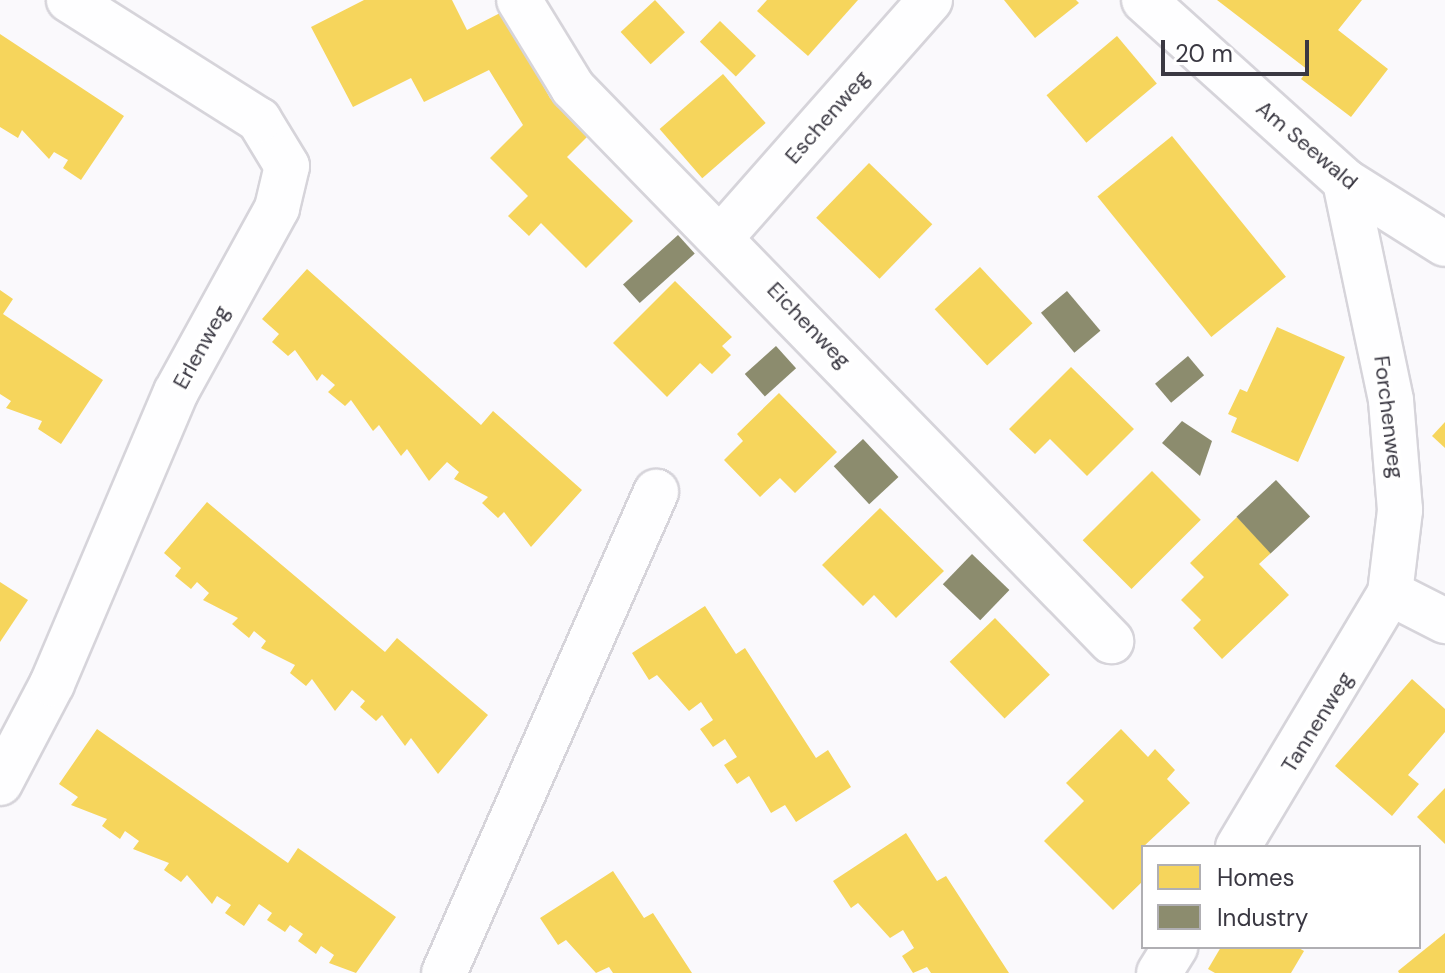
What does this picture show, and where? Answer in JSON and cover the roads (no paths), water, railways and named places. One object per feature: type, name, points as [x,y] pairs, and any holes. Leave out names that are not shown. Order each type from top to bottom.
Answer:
[{"type":"street","name":"Erlenweg","points":[[0,783],[52,684],[176,392],[277,208],[287,166],[259,120],[69,0]]},
{"type":"street","name":"Eichenweg","points":[[519,0],[573,88],[723,235],[1111,641]]},
{"type":"street","name":"Eschenweg","points":[[723,235],[930,0]]},
{"type":"street","name":"Am Seewald","points":[[1144,0],[1345,181],[1445,244]]},
{"type":"street","name":"Forchenweg","points":[[1345,181],[1391,400],[1400,510],[1390,593]]},
{"type":"street","points":[[444,973],[656,492]]},
{"type":"street","points":[[1390,593],[1445,621]]},
{"type":"street","name":"Tannenweg","points":[[1239,845],[1390,593]]},
{"type":"street","points":[[1159,973],[1174,949]]}]
